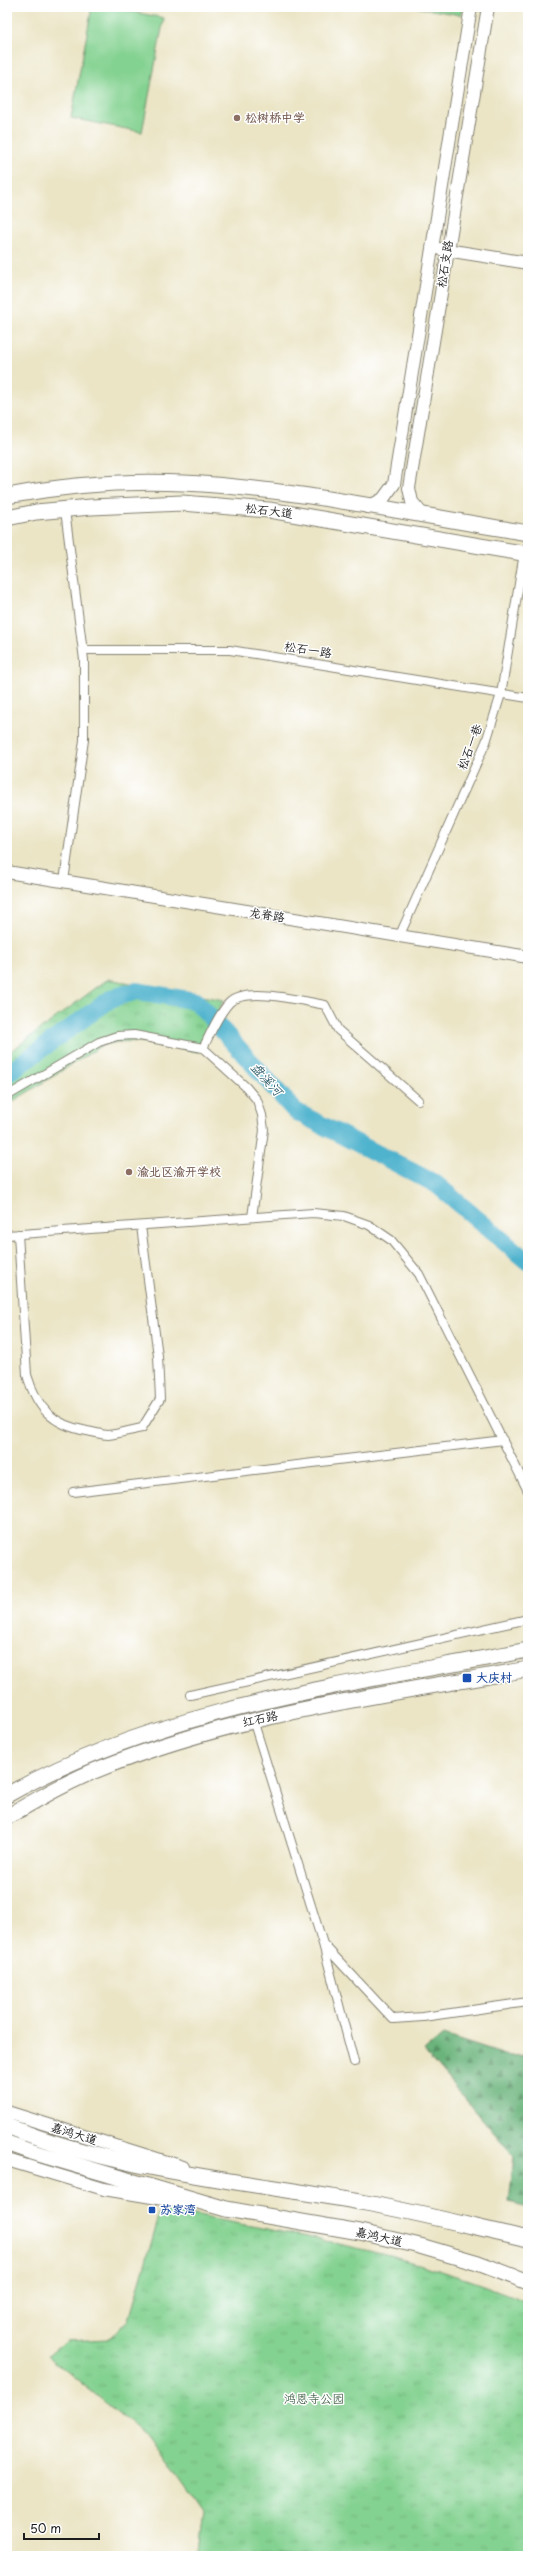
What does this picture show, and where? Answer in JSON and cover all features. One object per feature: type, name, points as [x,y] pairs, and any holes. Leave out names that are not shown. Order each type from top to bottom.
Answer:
[{"type":"highway","name":"松石大道","points":[[7,496],[43,489],[116,482],[184,483],[270,490],[528,532]]},
{"type":"highway","name":"松石大道","points":[[7,518],[65,510],[182,503],[269,510],[526,553]]},
{"type":"highway","name":"红石路","points":[[7,1796],[36,1779],[98,1752],[215,1713],[528,1650]]},
{"type":"highway","name":"红石路","points":[[7,1817],[44,1795],[103,1767],[213,1730],[253,1720],[528,1669]]},
{"type":"highway","name":"嘉鸿大道","points":[[7,2126],[38,2138],[112,2160],[234,2183],[366,2203],[528,2239]]},
{"type":"highway","name":"嘉鸿大道","points":[[7,2143],[110,2176],[226,2209],[360,2232],[420,2246],[478,2263],[528,2282]]},
{"type":"street","name":"松石支路","points":[[368,507],[383,499],[394,484],[431,248],[472,7]]},
{"type":"street","name":"松石支路","points":[[424,516],[412,502],[409,488],[488,7]]},
{"type":"street","points":[[431,248],[528,263]]},
{"type":"street","points":[[64,881],[84,740],[83,650],[65,510]]},
{"type":"street","name":"松石一巷","points":[[399,937],[486,742],[501,694],[526,553]]},
{"type":"street","name":"松石一路","points":[[83,650],[230,650],[528,698]]},
{"type":"street","name":"龙脊路","points":[[7,872],[528,958]]},
{"type":"street","points":[[203,1048],[222,1013],[231,1001],[255,994],[325,1005],[338,1030],[418,1100]]},
{"type":"street","points":[[7,1096],[99,1042],[117,1036],[134,1035],[203,1048],[246,1087],[257,1100],[262,1115],[264,1130],[252,1217]]},
{"type":"street","points":[[7,1235],[313,1213],[344,1216],[369,1224],[391,1240],[419,1274],[528,1490]]},
{"type":"street","points":[[18,1234],[27,1375],[33,1393],[41,1407],[53,1418],[74,1429],[108,1435],[142,1428],[160,1399],[158,1356],[141,1226]]},
{"type":"street","points":[[73,1492],[503,1440]]},
{"type":"street","points":[[190,1695],[528,1619]]},
{"type":"street","points":[[253,1720],[323,1944],[354,2062]]},
{"type":"street","points":[[323,1944],[393,2019],[423,2017],[528,2002]]},
{"type":"street","name":"嘉鸿大道","points":[[7,2112],[234,2183]]},
{"type":"street","name":"嘉鸿大道","points":[[7,2160],[104,2189],[226,2209]]},
{"type":"green space","points":[[92,7],[109,7],[164,18],[142,132],[71,118]]},
{"type":"green space","points":[[415,7],[462,7],[461,15]]},
{"type":"green space","points":[[108,979],[224,1000],[199,1052],[138,1041],[126,1041],[101,1046],[7,1105],[7,1054]]},
{"type":"green space","points":[[443,2035],[508,2056],[528,2055],[528,2208],[509,2203],[514,2156],[424,2051]]},
{"type":"green space","name":"鸿恩寺公园","points":[[161,2209],[301,2236],[393,2257],[484,2285],[528,2303],[528,2556],[198,2556],[203,2515],[149,2438],[48,2356],[66,2341],[108,2339],[129,2320]]},
{"type":"waterway","name":"盘溪河","points":[[7,1074],[112,998],[137,991],[196,1001],[295,1111],[436,1184],[528,1262]]},
{"type":"place","name":"松树桥中学","points":[[237,118]]},
{"type":"place","name":"渝北区渝开学校","points":[[129,1172]]},
{"type":"place","name":"大庆村","points":[[467,1678]]},
{"type":"place","name":"苏家湾","points":[[152,2210]]}]
